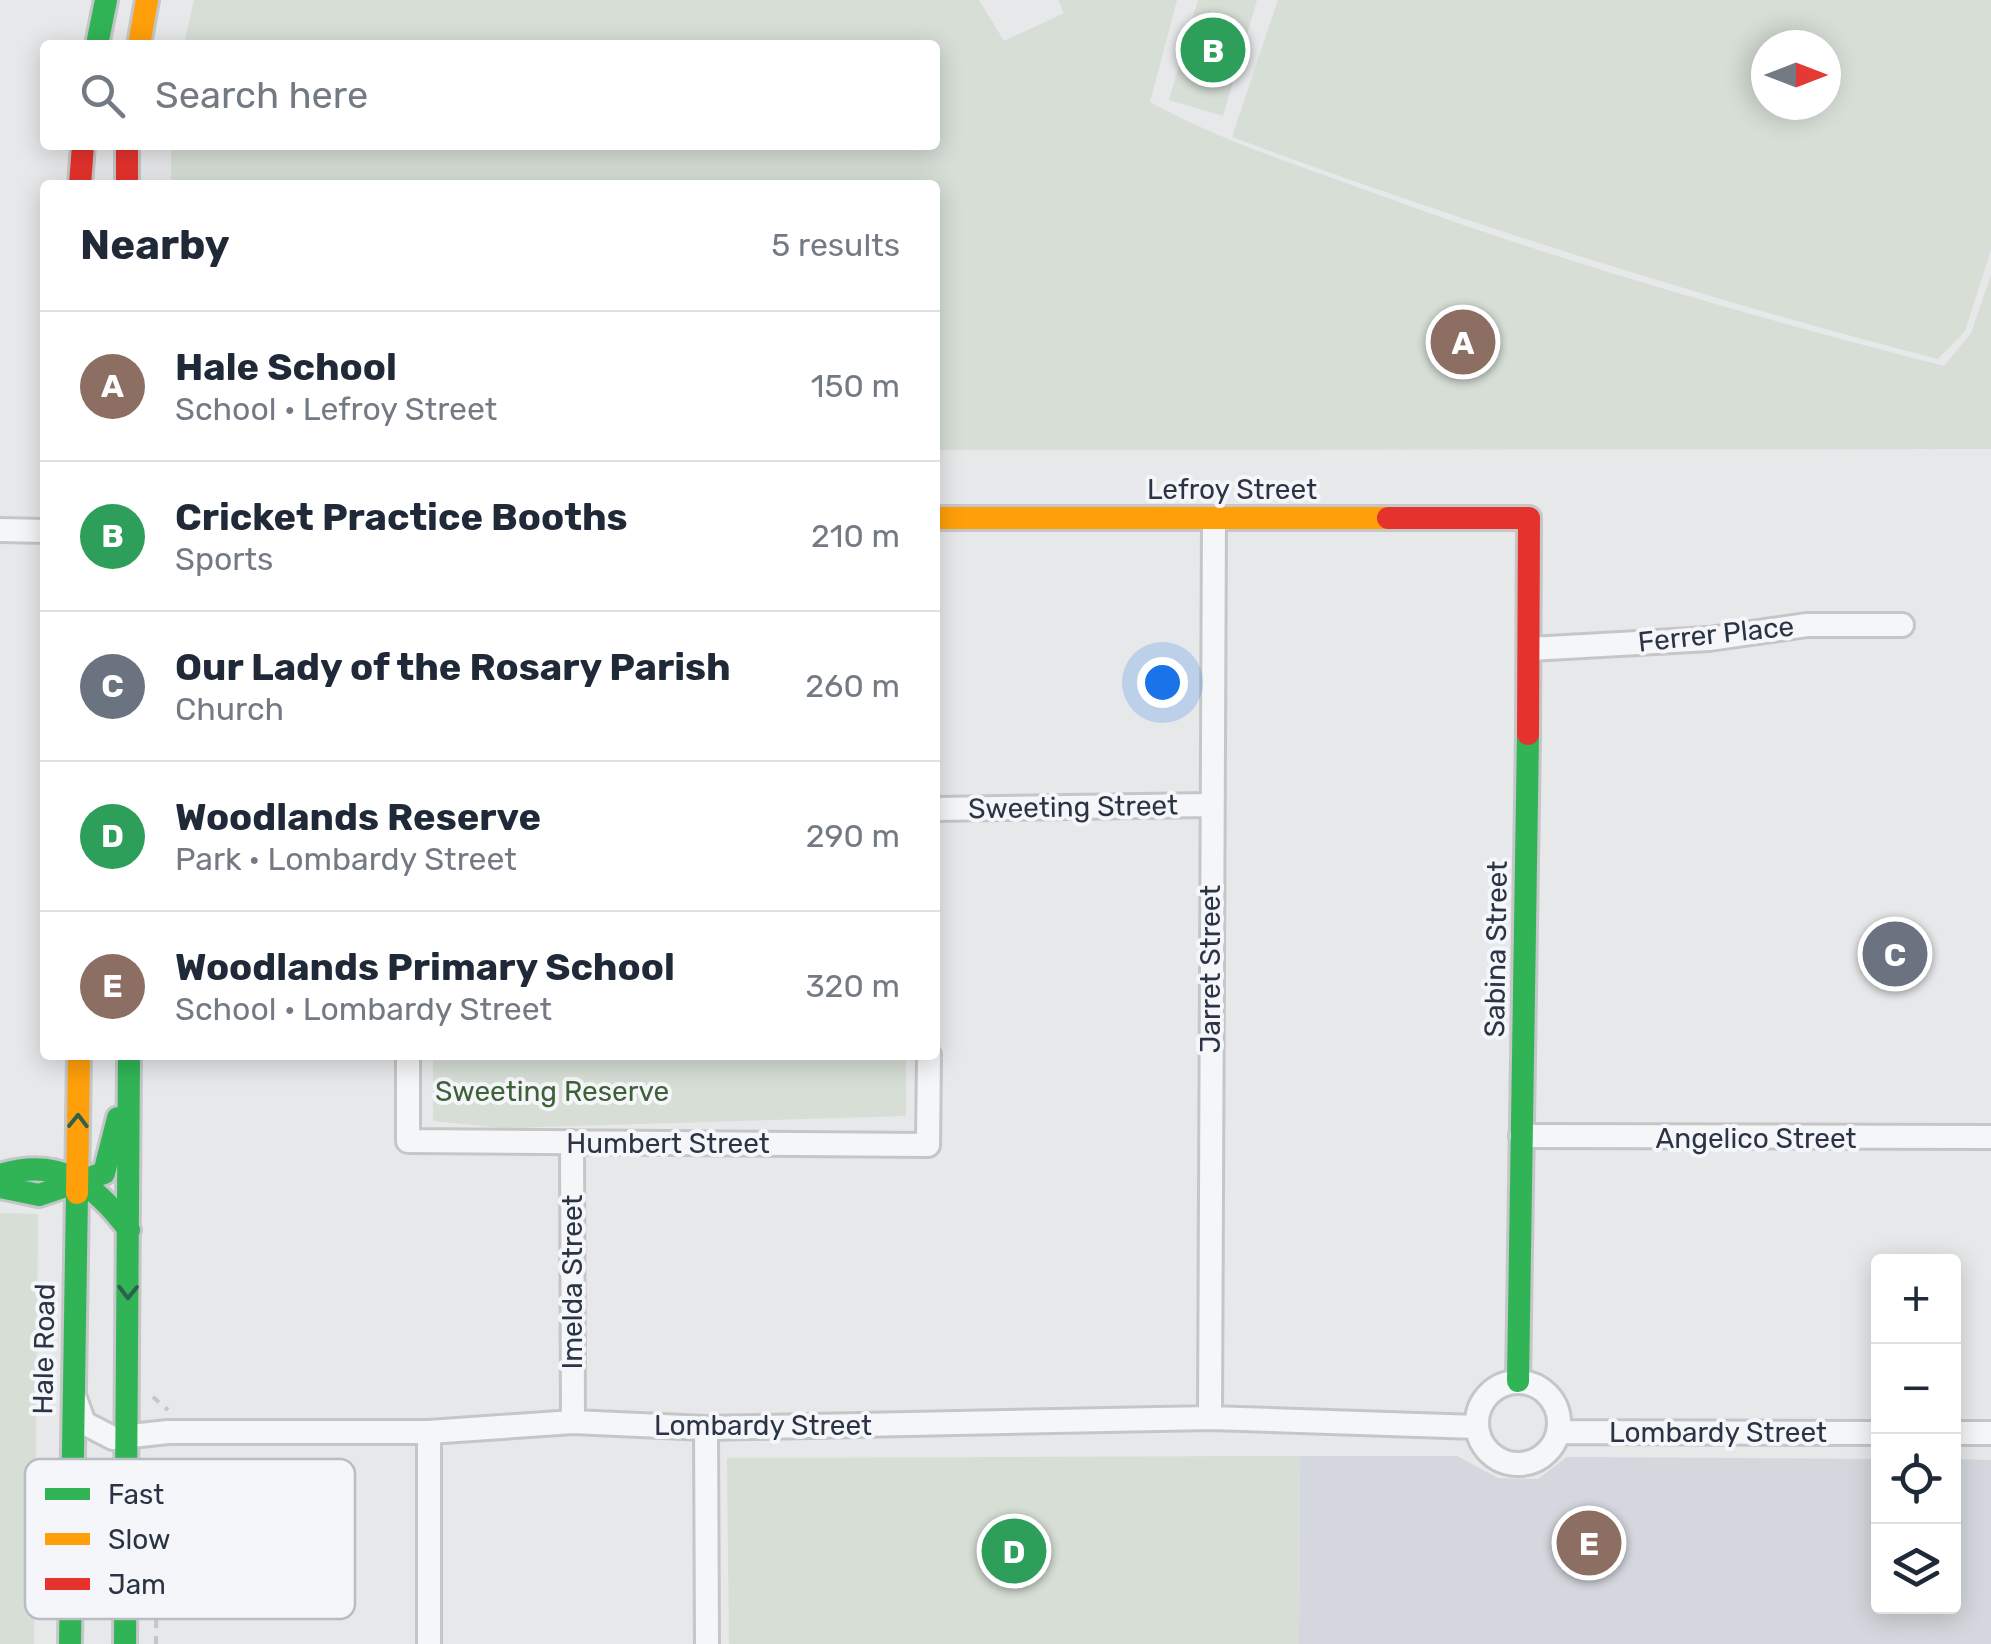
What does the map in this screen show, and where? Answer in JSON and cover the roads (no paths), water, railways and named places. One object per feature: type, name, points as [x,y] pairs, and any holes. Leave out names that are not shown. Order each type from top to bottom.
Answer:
[{"type":"street","points":[[99,40],[106,0]]},
{"type":"street","points":[[140,40],[146,0]]},
{"type":"street","points":[[80,180],[83,150]]},
{"type":"street","points":[[126,180],[128,150]]},
{"type":"street","name":"Lefroy Street","points":[[940,518],[1530,518]]},
{"type":"street","name":"Sabina Street","points":[[1518,1381],[1530,518]]},
{"type":"street","name":"Jarret Street","points":[[1210,1418],[1214,519]]},
{"type":"street","points":[[0,530],[40,530]]},
{"type":"street","name":"Ferrer Place","points":[[1530,649],[1709,638],[1807,624],[1902,624]]},
{"type":"street","name":"Sweeting Street","points":[[940,809],[1210,805]]},
{"type":"street","name":"Hale Road","points":[[72,1459],[78,1060]]},
{"type":"street","points":[[0,1187],[40,1196],[104,1173],[110,1163],[128,1060]]},
{"type":"street","points":[[127,1459],[128,1060]]},
{"type":"street","name":"Humbert Street","points":[[408,1060],[408,1141],[928,1145],[929,1060]]},
{"type":"street","name":"Angelico Street","points":[[1521,1136],[1991,1137]]},
{"type":"street","name":"Imelda Street","points":[[572,1142],[572,1422]]},
{"type":"street","points":[[0,1174],[39,1166],[77,1182],[102,1198],[129,1230]]},
{"type":"street","points":[[1518,1381],[1532,1384],[1551,1398],[1558,1432],[1544,1455],[1518,1464],[1493,1456],[1477,1428],[1486,1398],[1496,1388],[1518,1381]]},
{"type":"street","name":"Lombardy Street","points":[[73,1394],[84,1422],[113,1438],[168,1432],[430,1432],[572,1422],[706,1428],[1210,1418],[1477,1428]]},
{"type":"street","points":[[706,1428],[707,1644]]},
{"type":"street","points":[[428,1644],[430,1432]]},
{"type":"street","name":"Lombardy Street","points":[[1558,1432],[1871,1433]]},
{"type":"street","points":[[1961,1433],[1991,1433]]},
{"type":"street","name":"Hale Road","points":[[70,1619],[70,1644]]},
{"type":"street","points":[[126,1619],[126,1644]]},
{"type":"place","name":"Cricket Practice Booths","points":[[1213,50]]},
{"type":"place","name":"Hale School","points":[[1463,342]]},
{"type":"place","name":"Our Lady of the Rosary Parish","points":[[1895,954]]},
{"type":"place","name":"Woodlands Primary School","points":[[1589,1543]]},
{"type":"place","name":"Woodlands Reserve","points":[[1014,1551]]},
{"type":"park label","name":"Sweeting Reserve","points":[[552,1091]]}]
